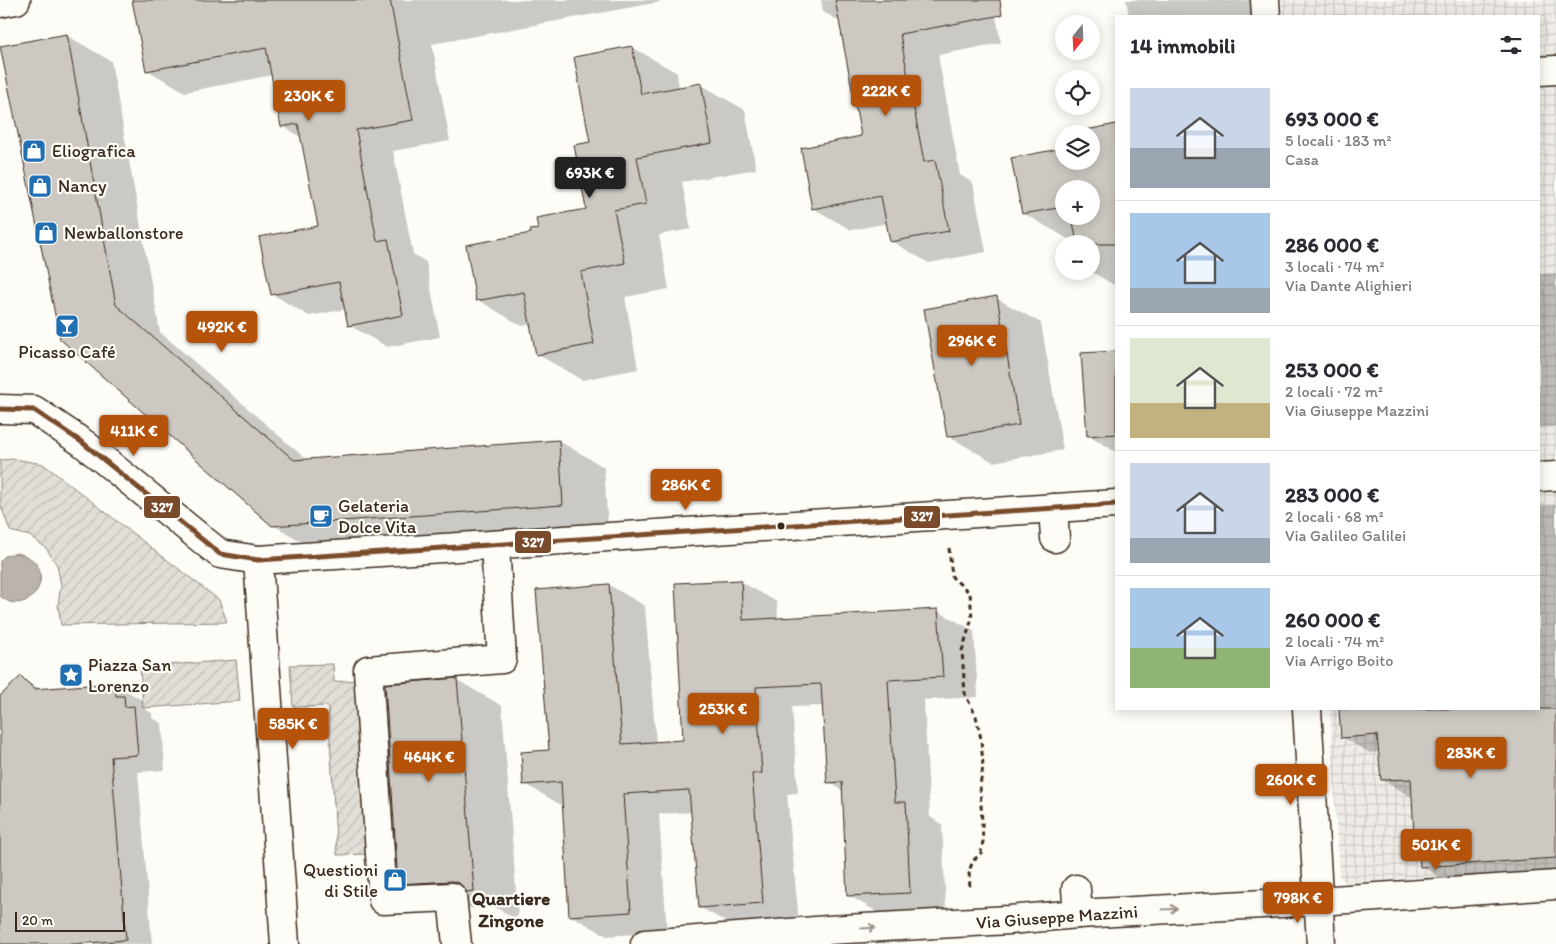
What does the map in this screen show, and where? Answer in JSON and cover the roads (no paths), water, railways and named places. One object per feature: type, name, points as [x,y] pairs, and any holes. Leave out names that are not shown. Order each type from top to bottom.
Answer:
[{"type":"street","points":[[0,3],[16,0]]},
{"type":"street","points":[[1265,0],[1266,15]]},
{"type":"street","points":[[1540,71],[1556,70]]},
{"type":"street","points":[[0,409],[34,410],[83,442],[220,554],[258,560],[1115,504]]},
{"type":"street","points":[[1540,477],[1556,476]]},
{"type":"street","points":[[1053,508],[1056,538]]},
{"type":"street","points":[[457,944],[452,897],[383,900],[368,670],[502,659],[495,545]]},
{"type":"street","points":[[258,560],[285,944]]},
{"type":"street","points":[[1307,710],[1321,944]]},
{"type":"street","name":"Via Giuseppe Mazzini","points":[[645,944],[1010,932],[1077,902],[1318,901],[1556,885]]},
{"type":"place","name":"Eliografica","points":[[34,151]]},
{"type":"place","name":"Nancy","points":[[40,186]]},
{"type":"place","name":"Newballonstore","points":[[46,233]]},
{"type":"place","name":"Picasso Café","points":[[67,326]]},
{"type":"place","name":"Gelateria Dolce Vita","points":[[321,516]]},
{"type":"place","name":"Piazza San Lorenzo","points":[[71,675]]},
{"type":"place","name":"Questioni di Stile","points":[[395,880]]},
{"type":"district","name":"Quartiere Zingone","points":[[511,909]]}]
